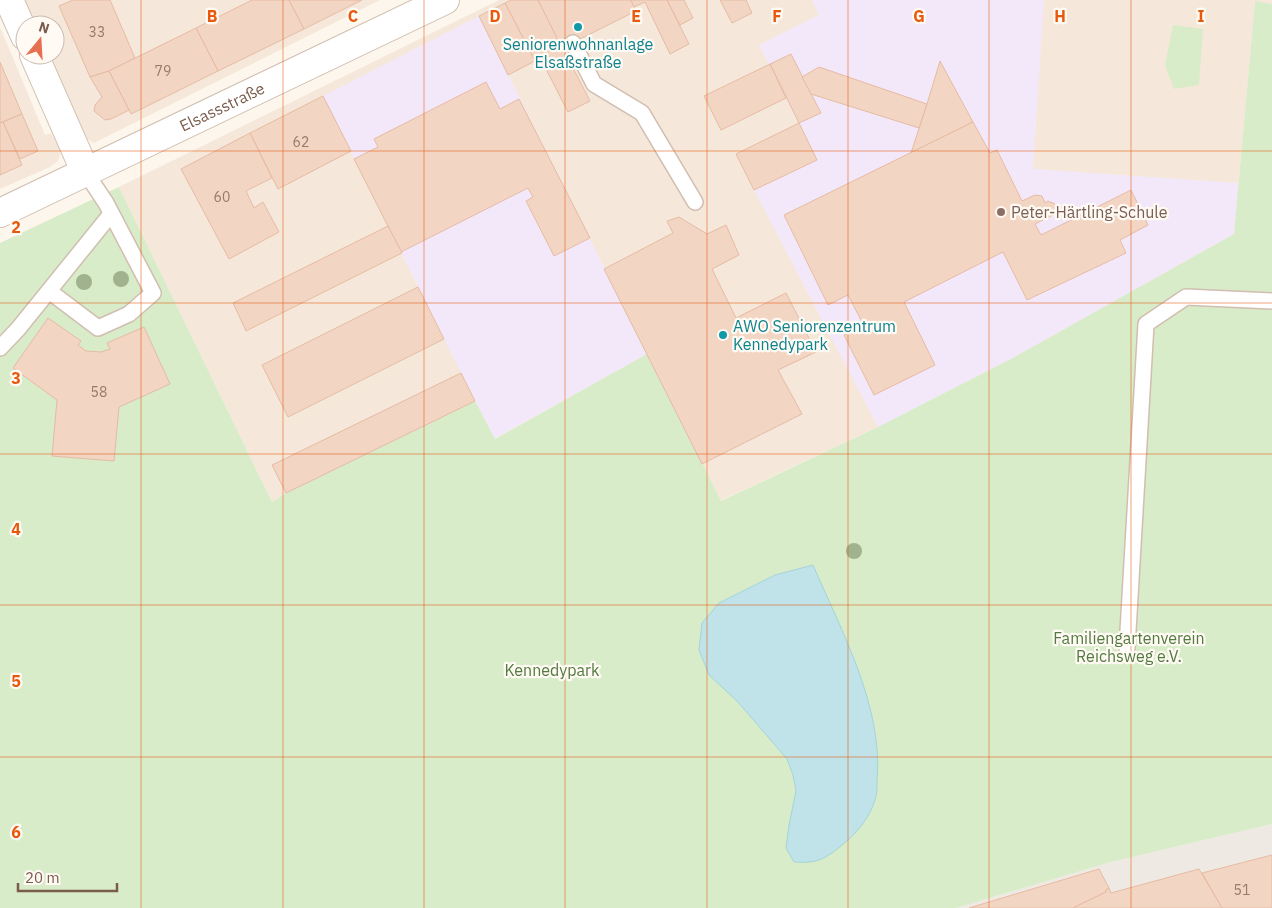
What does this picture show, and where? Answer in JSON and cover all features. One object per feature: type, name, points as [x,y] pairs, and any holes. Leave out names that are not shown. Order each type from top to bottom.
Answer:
[{"type":"street","points":[[9,0],[16,15]]},
{"type":"street","name":"Elsassstraße","points":[[0,213],[445,0]]},
{"type":"street","points":[[38,65],[86,173]]},
{"type":"lane","points":[[573,43],[594,84],[642,113],[695,202]]},
{"type":"lane","points":[[49,291],[98,328],[129,314],[153,293],[106,203],[86,173]]},
{"type":"lane","points":[[0,348],[111,214]]},
{"type":"lane","points":[[1127,648],[1146,324],[1186,298],[1272,301]]},
{"type":"shaded area","points":[[23,0],[380,0],[94,143],[83,137],[51,65],[65,65],[65,15],[30,15]]},
{"type":"shaded area","points":[[499,0],[1272,0],[1272,4],[1255,2],[1234,234],[1013,358],[878,427],[720,501],[647,354],[494,439],[475,401],[286,493],[272,502],[119,187]]},
{"type":"shaded area","name":"Peter-Härtling-Schule","points":[[812,0],[1044,0],[1033,169],[1239,183],[1234,234],[1013,358],[878,427],[754,190],[817,160],[759,45],[819,15]]},
{"type":"shaded area","points":[[479,16],[647,354],[494,439],[323,96]]},
{"type":"shaded area","points":[[0,27],[45,135],[51,133],[60,149],[60,155],[58,161],[50,167],[0,189]]},
{"type":"shaded area","points":[[1272,824],[1272,908],[956,908],[1111,862]]},
{"type":"green space","name":"Kennedypark","points":[[1255,1],[1272,4],[1272,824],[1111,862],[956,908],[0,908],[0,243],[119,187],[272,502],[286,493],[475,401],[495,439],[647,354],[721,501],[878,427],[1013,358],[1234,234]]},
{"type":"green space","points":[[1173,25],[1203,29],[1199,85],[1174,89],[1165,65]]},
{"type":"water","points":[[813,565],[858,670],[867,698],[874,726],[877,753],[877,791],[873,806],[867,817],[848,840],[823,858],[811,862],[794,862],[786,848],[796,791],[787,759],[737,701],[709,675],[699,650],[702,623],[719,603],[775,575]]},
{"type":"building","points":[[73,0],[110,0],[135,58],[109,71],[90,77],[65,20],[65,15],[63,15],[59,6]]},
{"type":"building","points":[[252,0],[289,0],[304,29],[218,71],[196,28]]},
{"type":"building","points":[[289,0],[362,0],[304,29]]},
{"type":"building","points":[[511,0],[538,0],[590,101],[568,112],[546,69],[550,59],[547,54],[535,61],[505,3]]},
{"type":"building","name":"Seniorenwohnanlage Elsaßstraße","points":[[538,0],[631,0],[636,11],[562,48]]},
{"type":"building","points":[[631,0],[667,0],[689,44],[670,54],[645,2],[634,7]]},
{"type":"building","points":[[667,0],[684,0],[693,18],[680,25]]},
{"type":"building","points":[[720,0],[746,0],[752,13],[732,23]]},
{"type":"building","points":[[505,3],[535,61],[508,75],[479,16]]},
{"type":"building","points":[[196,28],[218,71],[131,114],[109,71]]},
{"type":"building","points":[[791,54],[821,113],[799,123],[770,64]]},
{"type":"building","points":[[940,61],[973,122],[911,153],[927,104]]},
{"type":"building","points":[[0,62],[22,114],[0,123]]},
{"type":"building","points":[[770,64],[786,98],[721,130],[704,96]]},
{"type":"building","points":[[819,67],[927,104],[919,128],[811,94],[802,77]]},
{"type":"building","points":[[109,71],[129,110],[105,120],[94,111],[95,105],[102,97],[90,77]]},
{"type":"building","points":[[486,82],[500,109],[519,99],[590,238],[554,256],[526,201],[533,197],[528,188],[401,252],[354,159],[378,147],[374,139]]},
{"type":"building","points":[[323,96],[351,151],[278,189],[250,133]]},
{"type":"building","points":[[22,114],[38,151],[20,159],[3,122]]},
{"type":"building","points":[[3,122],[22,165],[0,175],[0,123]]},
{"type":"building","points":[[973,122],[990,153],[997,150],[1022,201],[1035,195],[1042,196],[1045,203],[1048,201],[1055,204],[1059,212],[1035,224],[1041,235],[1131,190],[1148,225],[1120,240],[1126,253],[1027,300],[1003,252],[904,302],[935,365],[874,395],[844,335],[864,326],[848,295],[828,305],[784,215]]},
{"type":"building","points":[[799,123],[817,160],[754,190],[736,154]]},
{"type":"building","points":[[250,133],[272,178],[246,191],[254,208],[263,202],[279,232],[229,259],[181,169]]},
{"type":"building","name":"AWO Seniorenzentrum Kennedypark","points":[[679,217],[707,234],[726,225],[739,255],[712,269],[736,318],[786,293],[816,352],[778,370],[802,414],[702,464],[604,269],[673,233],[667,221]]},
{"type":"building","points":[[388,226],[402,253],[246,331],[233,303]]},
{"type":"building","points":[[418,287],[444,339],[288,417],[262,365]]},
{"type":"building","points":[[48,318],[81,341],[78,345],[86,351],[101,352],[110,349],[107,343],[144,327],[170,384],[119,407],[114,461],[52,456],[57,400],[13,368]]},
{"type":"building","points":[[461,373],[475,401],[286,493],[272,465]]},
{"type":"building","points":[[1272,855],[1272,908],[1222,908],[1202,873]]},
{"type":"building","points":[[1099,869],[1109,888],[1106,892],[1073,908],[969,908]]},
{"type":"building","points":[[1199,869],[1222,908],[1073,908],[1106,892],[1109,888],[1111,893]]},
{"type":"place","name":"Seniorenwohnanlage Elsaßstraße","points":[[578,27]]},
{"type":"place","name":"Peter-Härtling-Schule","points":[[1001,212]]},
{"type":"place","name":"AWO Seniorenzentrum Kennedypark","points":[[723,335]]},
{"type":"park label","name":"Familiengartenverein Reichsweg e.V.","points":[[1129,647]]}]
